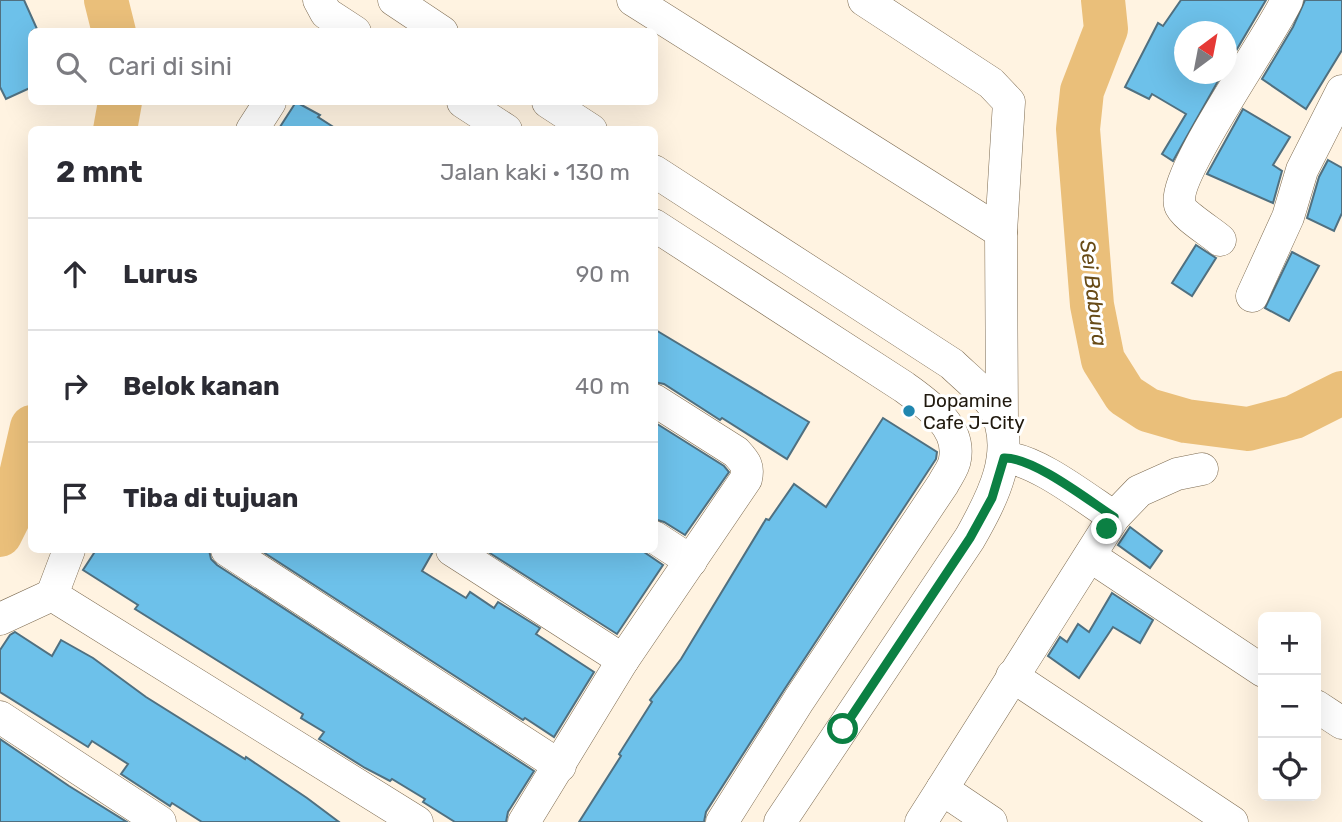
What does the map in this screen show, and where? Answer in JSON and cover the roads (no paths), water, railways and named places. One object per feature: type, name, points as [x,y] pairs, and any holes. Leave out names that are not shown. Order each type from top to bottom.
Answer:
[{"type":"street","points":[[394,0],[436,28]]},
{"type":"street","points":[[633,0],[1001,232]]},
{"type":"street","points":[[780,822],[970,538],[992,498],[1003,444],[1001,232],[1009,103],[991,83],[864,0]]},
{"type":"street","points":[[1220,240],[1182,209],[1178,195],[1203,139],[1256,56],[1287,0]]},
{"type":"street","points":[[325,11],[349,28]]},
{"type":"street","points":[[1252,296],[1287,217],[1302,170],[1342,91]]},
{"type":"street","points":[[255,126],[268,105]]},
{"type":"street","points":[[468,105],[500,126]]},
{"type":"street","points":[[553,105],[585,126]]},
{"type":"street","points":[[658,174],[952,365],[993,405],[1003,444],[1022,461],[1036,467],[1114,517]]},
{"type":"street","points":[[683,244],[706,205]]},
{"type":"street","points":[[658,228],[904,387],[931,407],[948,426],[955,442],[954,463],[943,484],[722,822]]},
{"type":"street","points":[[524,822],[623,660],[746,480],[746,462],[736,452],[658,403]]},
{"type":"street","points":[[921,822],[1114,517],[1139,491],[1177,474],[1202,469]]},
{"type":"street","points":[[658,540],[691,561]]},
{"type":"street","points":[[0,620],[52,595],[68,553]]},
{"type":"street","points":[[232,553],[560,766]]},
{"type":"street","points":[[458,553],[623,660]]},
{"type":"street","points":[[1090,556],[1258,668]]},
{"type":"street","points":[[52,595],[417,822]]},
{"type":"street","points":[[1012,676],[1232,822]]},
{"type":"street","points":[[799,701],[843,729]]},
{"type":"street","points":[[1321,709],[1342,723]]},
{"type":"street","points":[[0,718],[160,822]]},
{"type":"street","points":[[942,789],[991,822]]},
{"type":"waterway","name":"Sei Babura","points":[[106,0],[113,28]]},
{"type":"waterway","name":"Sei Babura","points":[[1103,0],[1106,29],[1082,91],[1078,129],[1092,305],[1103,360],[1125,395],[1148,410],[1186,421],[1248,429],[1294,417],[1342,393]]},
{"type":"waterway","name":"Sei Babura","points":[[116,126],[119,105]]},
{"type":"waterway","name":"Sei Babura","points":[[0,535],[13,509],[28,444]]},
{"type":"place","name":"Dopamine Cafe J-City","points":[[909,411]]}]
